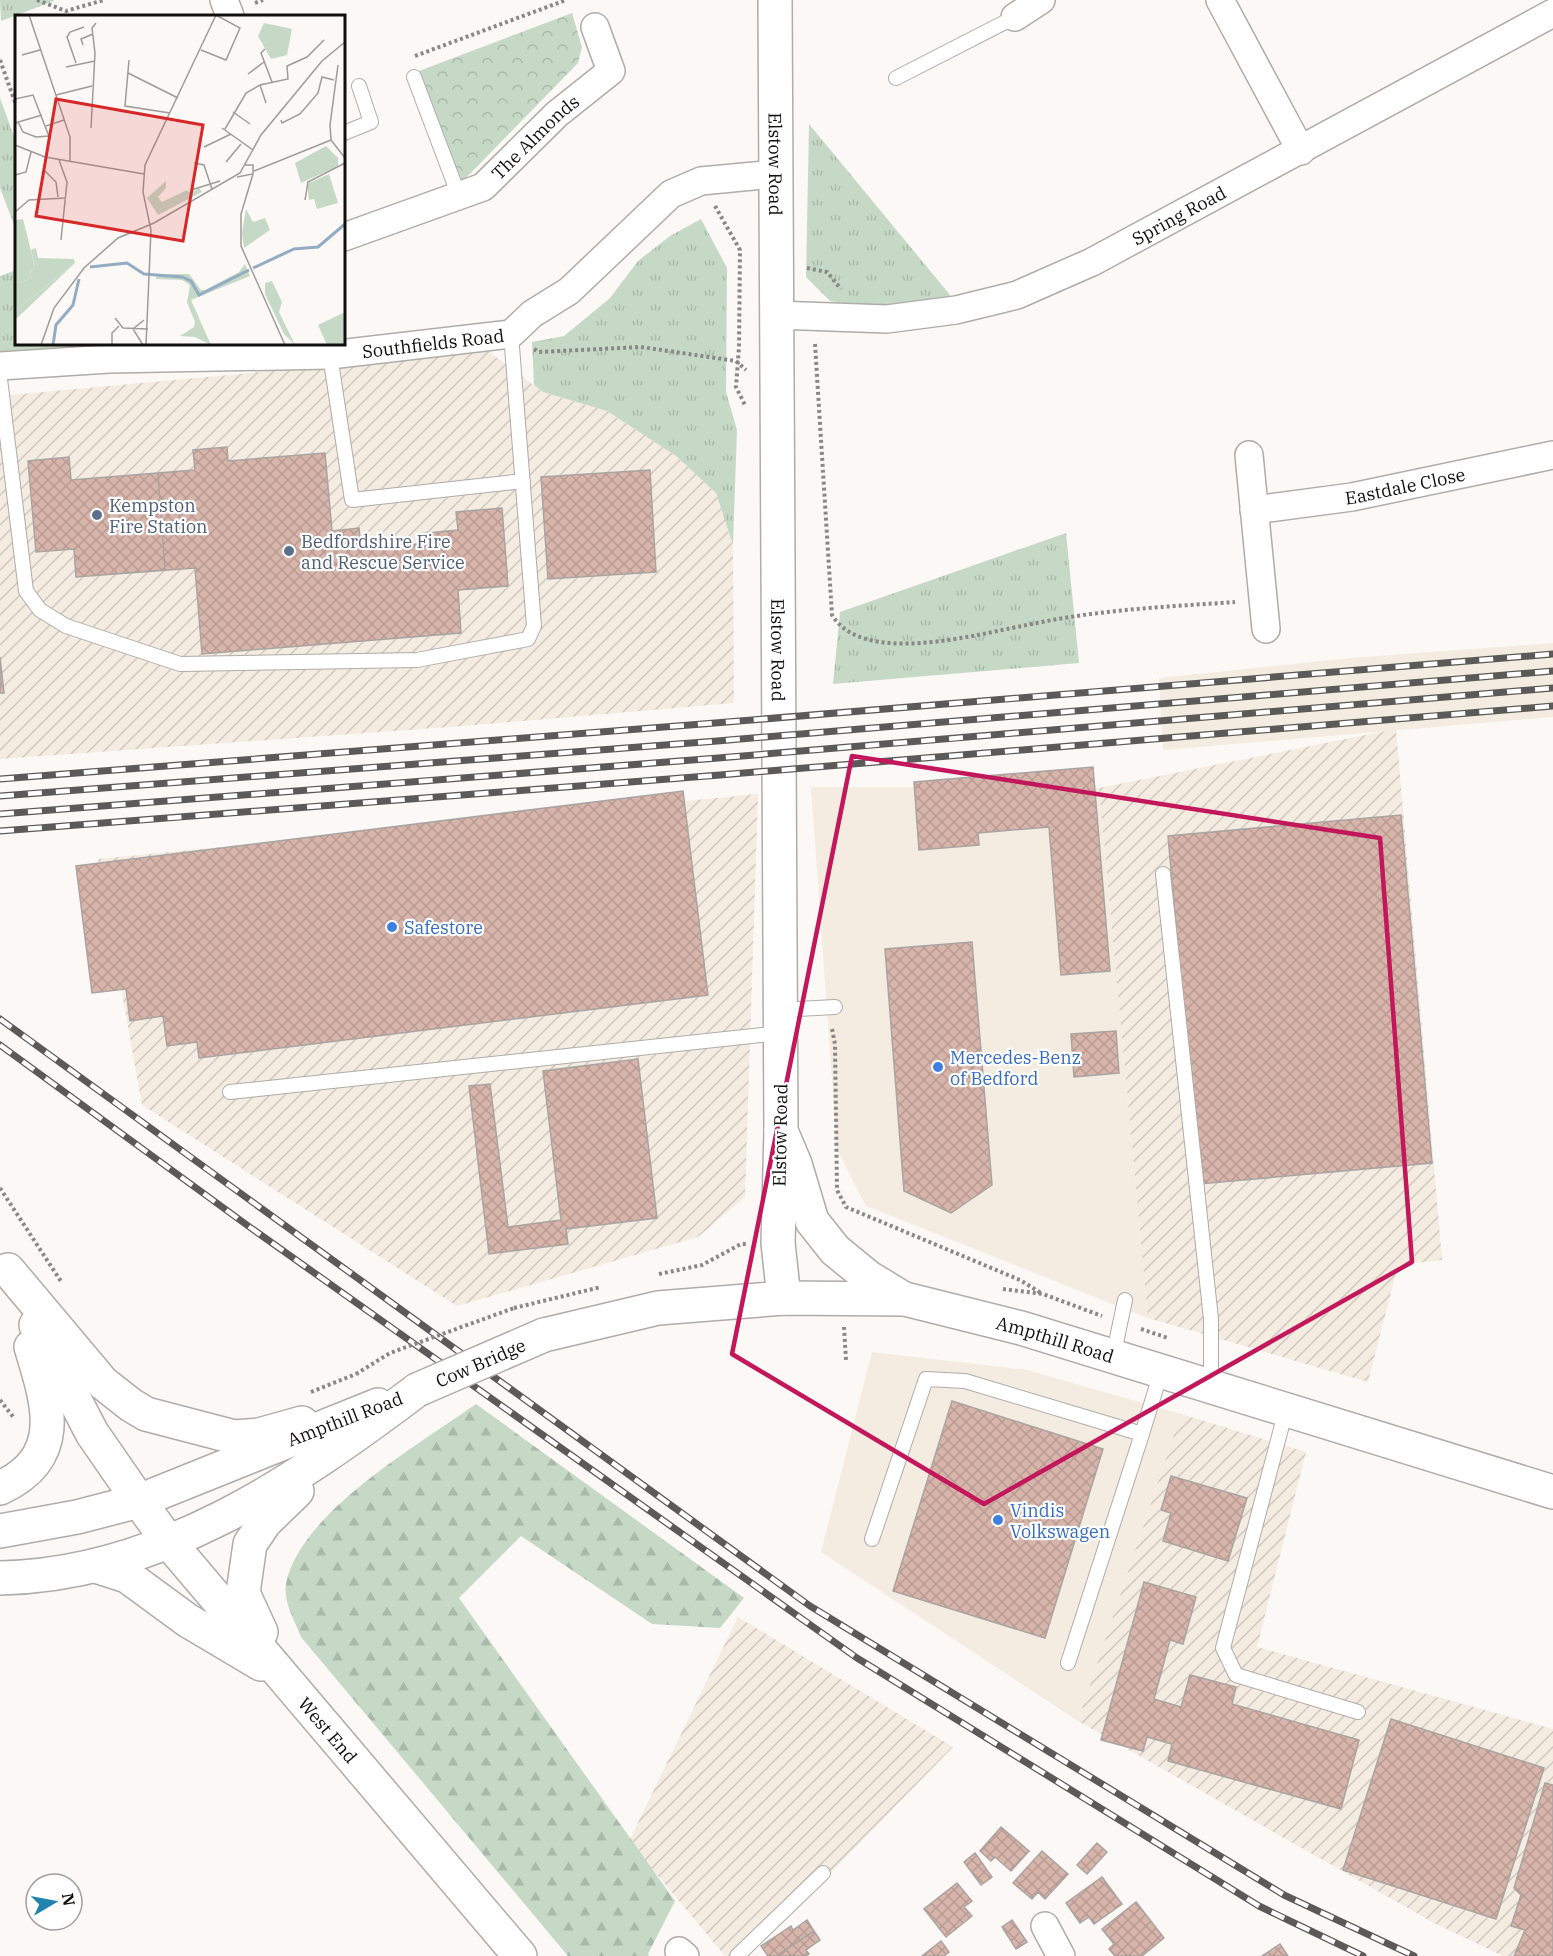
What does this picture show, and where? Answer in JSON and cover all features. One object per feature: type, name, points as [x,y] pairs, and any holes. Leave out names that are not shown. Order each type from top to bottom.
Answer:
[{"type":"main road","name":"Elstow Road","points":[[775,0],[774,174],[781,1131],[778,1243],[784,1299]]},
{"type":"main road","points":[[781,1131],[795,1164],[812,1221],[835,1250],[868,1277],[905,1299]]},
{"type":"main road","name":"Ampthill Road","points":[[4,1264],[103,1383],[131,1405],[160,1419],[234,1437],[259,1435],[417,1390]]},
{"type":"main road","points":[[0,1488],[16,1479],[38,1456],[46,1442],[48,1426],[45,1392],[4,1264]]},
{"type":"main road","points":[[4,1264],[92,1433],[139,1501]]},
{"type":"main road","name":"Ampthill Road","points":[[544,1335],[658,1308],[784,1299],[905,1299],[1021,1329],[1553,1492]]},
{"type":"main road","name":"Cow Bridge","points":[[417,1390],[544,1335]]},
{"type":"main road","name":"Ampthill Road","points":[[0,1531],[77,1518],[139,1501],[417,1390]]},
{"type":"main road","points":[[0,1578],[55,1575],[96,1566],[168,1541],[231,1515],[340,1448],[417,1390]]},
{"type":"main road","points":[[285,1679],[243,1593],[250,1544],[265,1522],[340,1448]]},
{"type":"main road","name":"West End","points":[[139,1501],[168,1541],[520,1956]]},
{"type":"main road","points":[[96,1566],[127,1576],[187,1620],[285,1679]]},
{"type":"street","points":[[224,0],[230,15]]},
{"type":"street","points":[[1015,17],[1041,0]]},
{"type":"street","points":[[1220,0],[1301,151]]},
{"type":"street","name":"Spring Road","points":[[776,315],[887,319],[956,310],[1017,295],[1092,262],[1553,13]]},
{"type":"street","name":"The Almonds","points":[[345,237],[483,187],[557,114],[611,71],[595,27]]},
{"type":"street","name":"Southfields Road","points":[[0,366],[298,350],[330,355],[511,334],[532,314],[569,291],[671,194],[701,181],[774,174]]},
{"type":"street","points":[[1249,455],[1266,629]]},
{"type":"street","name":"Eastdale Close","points":[[1254,510],[1352,497],[1553,455]]},
{"type":"street","points":[[1045,1926],[1061,1956]]},
{"type":"lane","points":[[896,78],[1015,17]]},
{"type":"lane","points":[[414,77],[459,196]]},
{"type":"lane","points":[[345,134],[371,122],[359,86]]},
{"type":"lane","points":[[0,379],[26,591],[40,610],[66,626],[180,664],[417,660],[528,639],[534,626],[511,334]]},
{"type":"lane","points":[[330,355],[352,500],[523,481]]},
{"type":"lane","points":[[1163,874],[1211,1319],[1211,1388]]},
{"type":"lane","points":[[230,1092],[780,1022],[831,1007]]},
{"type":"lane","points":[[1113,1357],[1125,1300]]},
{"type":"lane","points":[[1068,1663],[1161,1372]]},
{"type":"lane","points":[[872,1539],[926,1379],[965,1380],[1142,1434]]},
{"type":"lane","points":[[1286,1410],[1222,1647],[1236,1675],[1358,1712]]},
{"type":"lane","points":[[737,1956],[823,1873]]},
{"type":"path","points":[[37,0],[66,11],[104,0]]},
{"type":"path","points":[[414,77],[408,58],[566,0]]},
{"type":"path","points":[[0,60],[15,102]]},
{"type":"path","points":[[701,181],[740,250],[739,348],[736,361]]},
{"type":"path","points":[[814,317],[831,615],[839,628],[870,640],[907,644],[958,640],[1107,612],[1263,600]]},
{"type":"path","points":[[511,334],[539,352],[641,347],[736,361],[748,372],[776,372]]},
{"type":"path","points":[[831,1007],[835,1044],[837,1190],[846,1207],[1020,1280],[1043,1294]]},
{"type":"path","points":[[657,1275],[702,1264],[741,1244]]},
{"type":"path","points":[[356,1374],[390,1353],[514,1308],[602,1287]]},
{"type":"highlighted area","points":[[852,756],[1380,838],[1412,1262],[984,1504],[732,1354]]},
{"type":"shaded area","points":[[488,351],[543,392],[607,411],[676,456],[716,493],[733,545],[734,703],[463,726],[0,759],[0,396]]},
{"type":"shaded area","points":[[1553,643],[1553,717],[1163,750],[1159,678],[1351,658]]},
{"type":"shaded area","points":[[1396,729],[1442,1260],[1398,1265],[1368,1382],[1148,1318],[1099,788]]},
{"type":"shaded area","points":[[811,787],[1099,788],[1148,1318],[866,1206],[837,1149]]},
{"type":"shaded area","points":[[758,794],[745,1197],[698,1237],[457,1306],[142,1105],[98,859]]},
{"type":"shaded area","points":[[872,1352],[1027,1370],[1181,1414],[1078,1721],[821,1552]]},
{"type":"shaded area","points":[[1181,1414],[1306,1452],[1257,1647],[1553,1729],[1553,1956],[1503,1956],[1434,1923],[1078,1721]]},
{"type":"shaded area","points":[[738,1617],[953,1747],[749,1956],[725,1956],[629,1841]]},
{"type":"green space","points":[[0,0],[54,1],[15,15],[1,21]]},
{"type":"green space","points":[[572,13],[582,47],[578,63],[461,183],[419,71]]},
{"type":"green space","points":[[0,98],[15,139],[15,227],[0,188]]},
{"type":"green space","points":[[809,124],[955,301],[883,309],[830,301],[806,277]]},
{"type":"green space","points":[[701,219],[727,268],[726,392],[737,430],[733,545],[716,493],[676,456],[607,411],[543,392],[534,385],[532,342],[564,336],[610,298],[638,261],[670,236]]},
{"type":"green space","points":[[15,270],[15,345],[92,345],[96,353],[0,358],[0,276]]},
{"type":"green space","points":[[1066,533],[1079,663],[833,684],[840,612]]},
{"type":"green space","points":[[476,1404],[744,1598],[720,1628],[652,1624],[521,1536],[459,1598],[675,1901],[649,1956],[568,1956],[301,1637],[286,1598],[286,1584],[296,1558],[313,1532],[337,1506],[365,1482]]},
{"type":"building","name":"Bedfordshire Fire and Rescue Service","points":[[227,447],[228,461],[325,453],[332,531],[359,528],[361,549],[418,544],[418,534],[458,530],[456,512],[502,508],[508,586],[458,590],[461,633],[202,654],[195,568],[76,577],[74,549],[36,552],[28,461],[69,457],[71,480],[195,470],[193,450]]},
{"type":"building","name":"Kempston Fire Station","points":[[69,457],[71,480],[158,473],[165,570],[76,577],[74,549],[36,552],[28,461]]},
{"type":"building","points":[[650,470],[656,572],[548,579],[541,477]]},
{"type":"building","points":[[0,657],[4,693],[0,693]]},
{"type":"building","points":[[1093,767],[1110,971],[1061,975],[1049,827],[978,833],[979,845],[919,850],[914,782]]},
{"type":"building","name":"Safestore","points":[[683,791],[708,995],[199,1058],[197,1042],[167,1046],[163,1016],[130,1021],[126,989],[92,993],[76,866]]},
{"type":"building","points":[[1401,815],[1432,1163],[1199,1184],[1168,836]]},
{"type":"building","name":"Mercedes-Benz of Bedford","points":[[972,942],[992,1185],[951,1213],[904,1191],[885,949]]},
{"type":"building","points":[[1116,1031],[1119,1073],[1074,1077],[1071,1034]]},
{"type":"building","points":[[638,1059],[657,1218],[566,1229],[568,1244],[489,1254],[469,1086],[490,1084],[508,1227],[561,1220],[543,1071]]},
{"type":"building","name":"Vindis Volkswagen","points":[[952,1401],[1103,1449],[1045,1638],[893,1591]]},
{"type":"building","points":[[1171,1476],[1247,1498],[1228,1561],[1163,1541],[1171,1513],[1161,1510]]},
{"type":"building","points":[[1144,1582],[1196,1597],[1183,1644],[1170,1640],[1154,1699],[1181,1707],[1190,1675],[1236,1687],[1232,1704],[1359,1740],[1341,1809],[1168,1761],[1172,1744],[1147,1737],[1143,1751],[1101,1740]]},
{"type":"building","points":[[1391,1719],[1544,1768],[1496,1919],[1343,1870]]},
{"type":"building","points":[[1545,1783],[1553,1785],[1553,1956],[1514,1956],[1525,1930],[1511,1926],[1521,1895],[1514,1888]]},
{"type":"building","points":[[1001,1827],[1029,1851],[1011,1871],[995,1857],[991,1861],[980,1851]]},
{"type":"building","points":[[1097,1843],[1107,1852],[1087,1874],[1077,1865]]},
{"type":"building","points":[[1042,1851],[1068,1874],[1045,1899],[1038,1892],[1032,1899],[1013,1883]]},
{"type":"building","points":[[975,1853],[992,1877],[981,1885],[964,1862]]},
{"type":"building","points":[[1102,1877],[1122,1904],[1094,1924],[1089,1917],[1080,1923],[1066,1903]]},
{"type":"building","points":[[957,1883],[972,1901],[964,1907],[972,1916],[946,1937],[924,1909]]},
{"type":"building","points":[[1136,1902],[1164,1938],[1142,1956],[1115,1956],[1109,1949],[1114,1944],[1102,1929]]},
{"type":"building","points":[[807,1920],[814,1931],[776,1956],[768,1956],[761,1946],[791,1926],[793,1930]]},
{"type":"building","points":[[1012,1920],[1027,1942],[1016,1949],[1002,1927]]},
{"type":"building","points":[[814,1931],[820,1940],[806,1950],[809,1954],[776,1956]]},
{"type":"building","points":[[941,1941],[949,1952],[944,1956],[922,1956]]},
{"type":"building","points":[[1280,1944],[1288,1956],[1262,1956]]},
{"type":"railway","points":[[0,779],[1553,654]]},
{"type":"railway","points":[[0,796],[717,741],[1553,671]]},
{"type":"railway","points":[[0,814],[718,758],[1553,688]]},
{"type":"railway","points":[[0,831],[720,775],[1553,706]]},
{"type":"railway","points":[[0,1019],[810,1606],[1284,1895],[1414,1956]]},
{"type":"railway","points":[[0,1045],[251,1228],[857,1658],[1259,1906],[1363,1956]]},
{"type":"place","name":"Kempston Fire Station","points":[[97,515]]},
{"type":"place","name":"Bedfordshire Fire and Rescue Service","points":[[289,551]]},
{"type":"place","name":"Safestore","points":[[392,927]]},
{"type":"place","name":"Mercedes-Benz of Bedford","points":[[938,1067]]},
{"type":"place","name":"Vindis Volkswagen","points":[[998,1520]]}]
